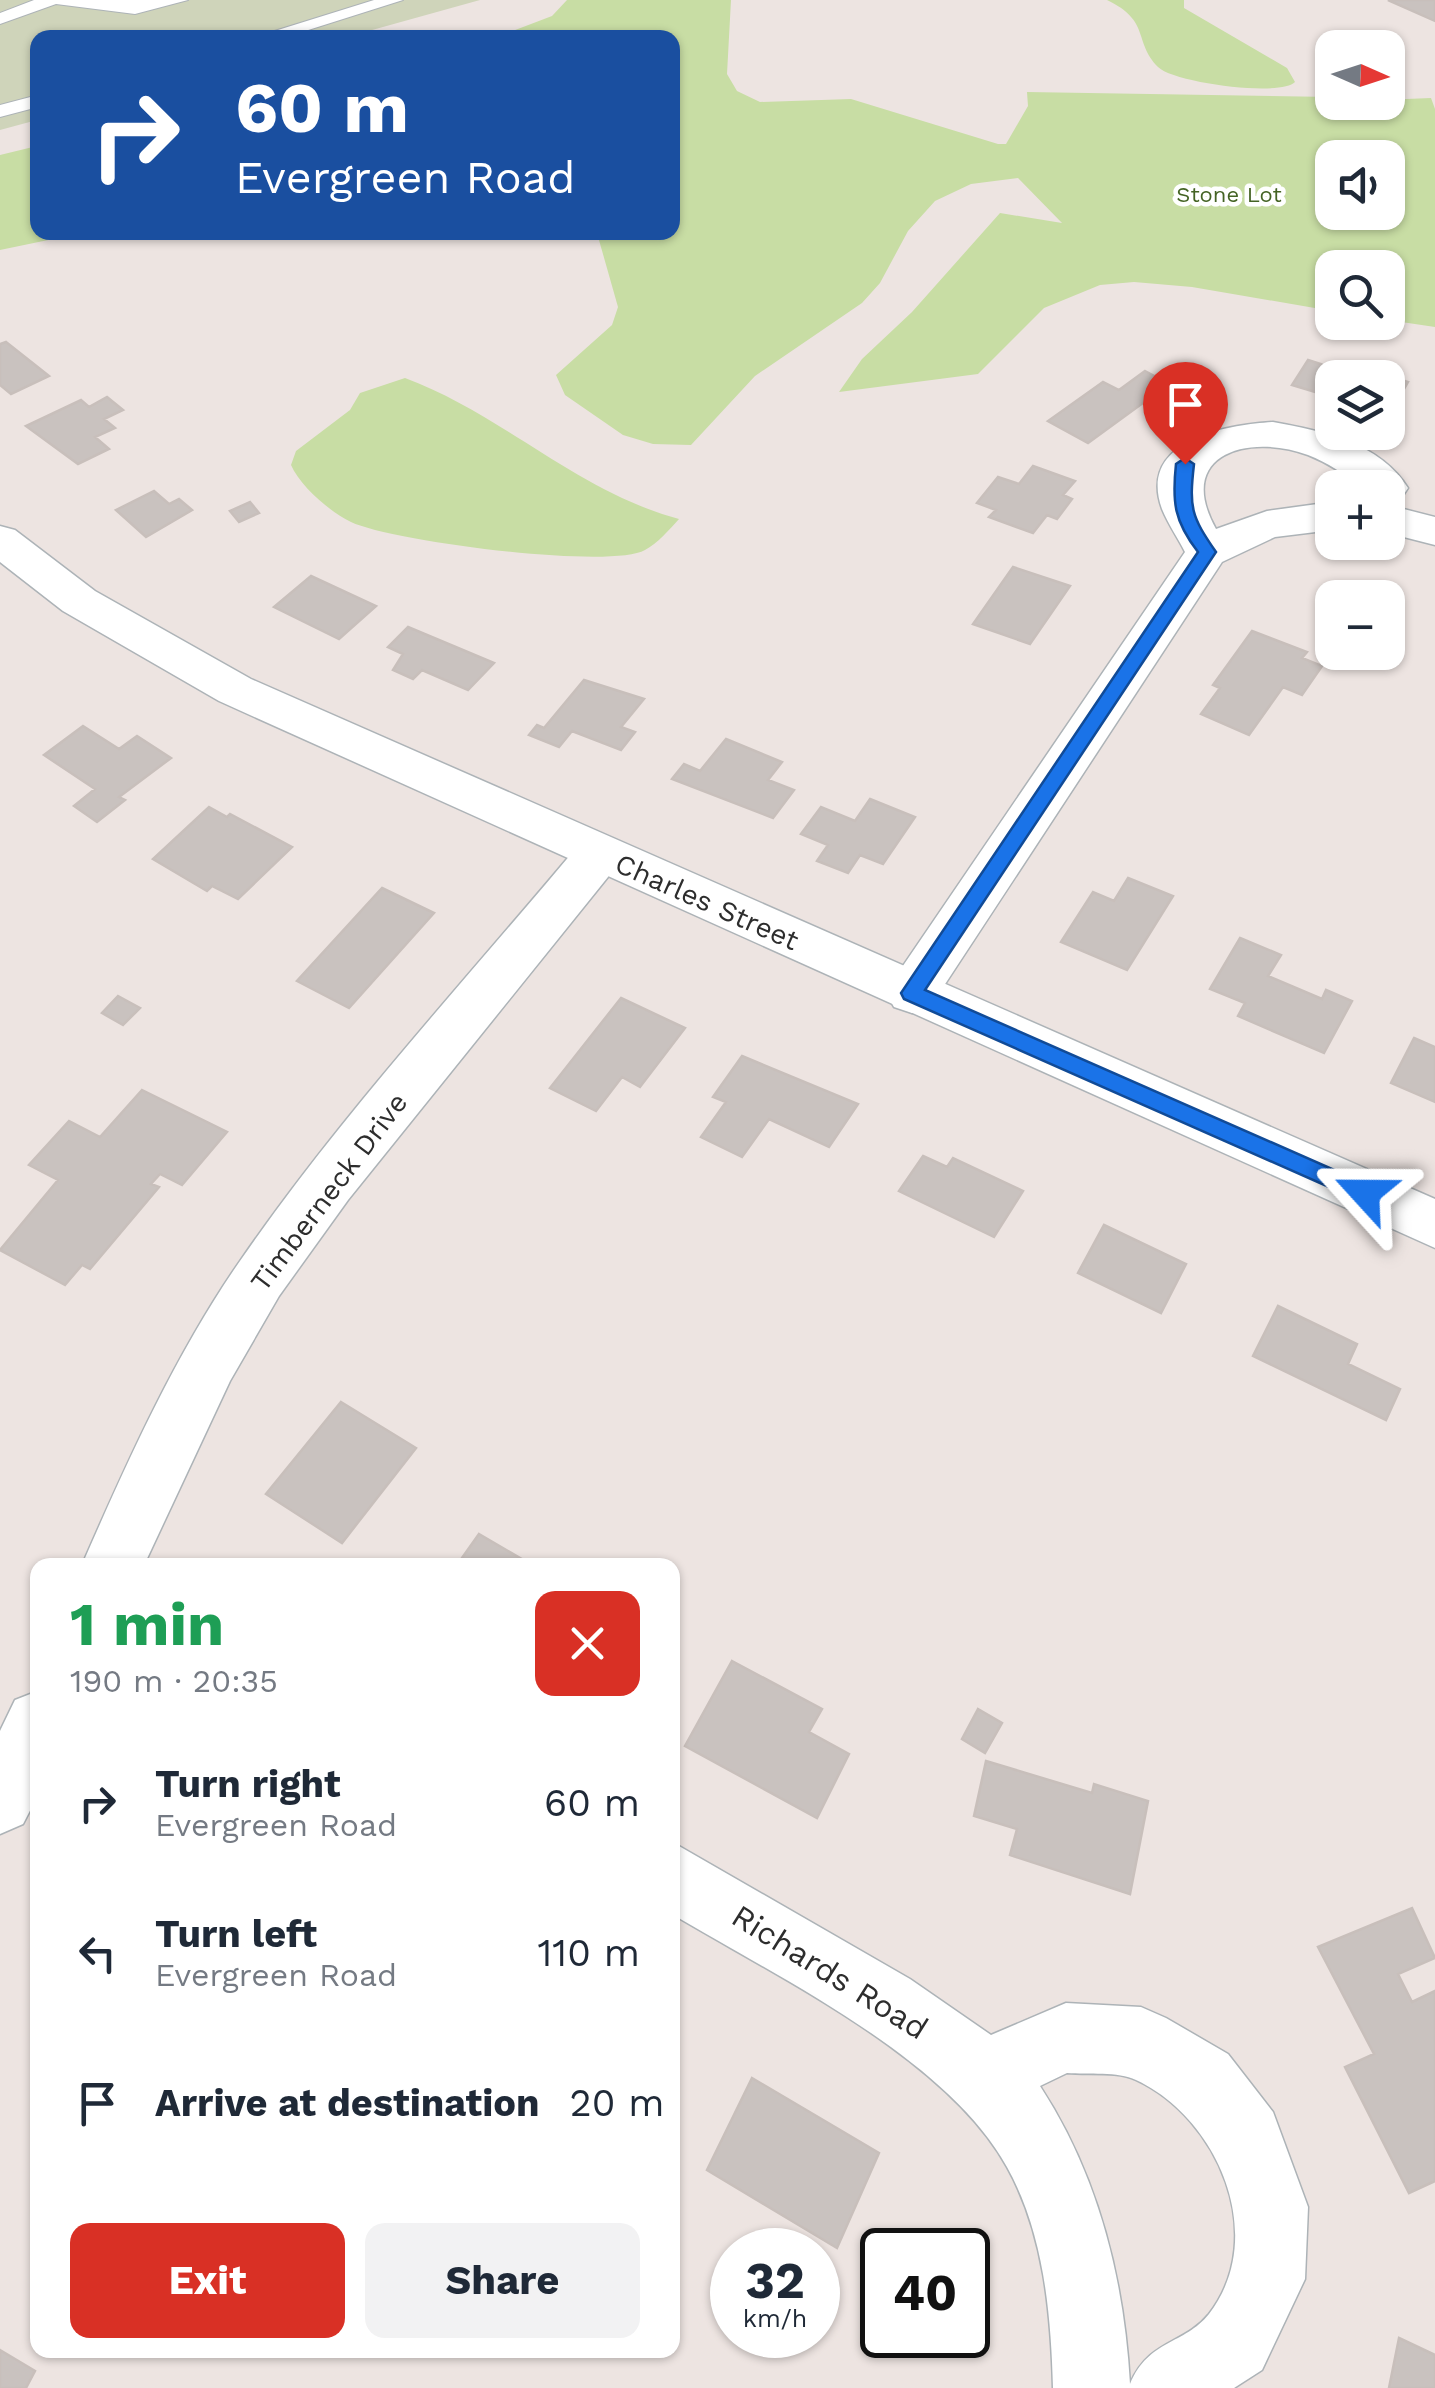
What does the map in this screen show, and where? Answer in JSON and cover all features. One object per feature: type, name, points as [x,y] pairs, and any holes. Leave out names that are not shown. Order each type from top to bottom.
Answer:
[{"type":"street","points":[[1207,552],[1189,528],[1181,505],[1182,475],[1195,449],[1218,438],[1264,432],[1316,442],[1361,460],[1370,470]]},
{"type":"street","points":[[912,993],[1207,552],[1243,531],[1315,517]]},
{"type":"street","name":"Charles Street","points":[[0,540],[79,601],[182,662],[600,854],[1435,1224]]},
{"type":"street","name":"Timberneck Drive","points":[[116,1558],[209,1362],[259,1280],[329,1184],[600,854]]},
{"type":"street","points":[[0,1800],[30,1739]]},
{"type":"street","name":"Richards Road","points":[[680,1881],[911,2020],[982,2075],[1031,2137],[1059,2203],[1086,2300],[1092,2388]]},
{"type":"street","points":[[982,2075],[1036,2044],[1121,2035],[1177,2059],[1225,2100],[1243,2125],[1266,2191],[1273,2263],[1266,2290],[1255,2318],[1235,2343],[1210,2366],[1167,2388]]},
{"type":"lane","points":[[0,18],[51,0]]},
{"type":"lane","points":[[61,0],[88,7],[130,9],[179,0]]},
{"type":"lane","points":[[289,30],[394,0]]},
{"type":"lane","points":[[0,111],[30,103]]},
{"type":"green space","points":[[0,0],[480,0],[372,30],[30,30],[30,122],[0,130]]},
{"type":"green space","name":"Stone Lot","points":[[567,0],[731,0],[727,74],[737,91],[760,102],[851,99],[998,144],[1006,144],[1028,106],[1027,92],[1315,97],[1315,120],[1405,120],[1405,99],[1431,98],[1435,109],[1435,327],[1405,323],[1405,250],[1315,250],[1315,308],[1192,287],[1134,282],[1100,285],[1044,308],[978,374],[839,392],[862,359],[912,312],[1000,213],[1062,223],[1018,178],[971,184],[935,201],[908,231],[880,283],[862,303],[755,376],[691,445],[653,444],[623,435],[565,395],[556,375],[612,325],[618,307],[599,240],[680,240],[680,30],[515,30],[552,16]]},
{"type":"green space","points":[[1107,0],[1184,0],[1184,8],[1287,68],[1295,82],[1250,88],[1205,83],[1168,73],[1150,58],[1130,16]]},
{"type":"green space","points":[[30,148],[30,240],[48,240],[0,250],[0,155]]},
{"type":"green space","points":[[405,378],[475,411],[607,491],[679,519],[645,550],[590,557],[452,544],[373,529],[343,518],[301,481],[291,465],[296,451],[350,410],[360,393]]},
{"type":"building","points":[[1388,0],[1435,0],[1435,21]]},
{"type":"building","points":[[6,342],[49,376],[11,394],[0,385],[0,344]]},
{"type":"building","points":[[1308,360],[1315,362],[1315,392],[1292,385]]},
{"type":"building","points":[[1145,371],[1169,384],[1088,443],[1048,421],[1103,382],[1119,390]]},
{"type":"building","points":[[107,397],[123,410],[104,419],[115,428],[95,437],[109,449],[78,464],[26,426],[81,400],[89,407]]},
{"type":"building","points":[[1033,466],[1075,481],[1063,495],[1072,499],[1057,519],[1047,515],[1033,533],[989,517],[996,510],[977,503],[998,477],[1019,484]]},
{"type":"building","points":[[154,491],[169,504],[179,499],[192,510],[146,537],[116,510]]},
{"type":"building","points":[[250,502],[259,513],[239,522],[230,511]]},
{"type":"building","points":[[1013,567],[1070,586],[1030,644],[973,624]]},
{"type":"building","points":[[311,576],[376,606],[339,639],[274,607]]},
{"type":"building","points":[[408,627],[494,663],[468,690],[422,670],[413,679],[393,670],[403,654],[388,647]]},
{"type":"building","points":[[1252,631],[1307,652],[1302,658],[1315,663],[1315,670],[1319,670],[1302,695],[1283,687],[1249,735],[1201,714],[1220,688],[1213,685]]},
{"type":"building","points":[[584,680],[644,699],[621,727],[635,732],[621,750],[572,731],[559,747],[529,735],[537,725],[544,728]]},
{"type":"building","points":[[83,726],[119,749],[137,736],[171,758],[119,797],[125,800],[97,822],[74,806],[95,789],[44,755]]},
{"type":"building","points":[[726,739],[782,762],[768,780],[794,790],[773,818],[672,779],[684,764],[700,771]]},
{"type":"building","points":[[870,799],[915,817],[883,864],[860,855],[848,873],[817,861],[828,845],[801,834],[821,807],[855,821]]},
{"type":"building","points":[[209,807],[292,847],[238,899],[212,886],[207,891],[153,859]]},
{"type":"building","points":[[1128,878],[1173,896],[1127,970],[1061,942],[1093,892],[1114,901]]},
{"type":"building","points":[[382,888],[434,913],[349,1008],[297,981]]},
{"type":"building","points":[[1240,938],[1281,955],[1268,976],[1322,999],[1326,990],[1352,1001],[1324,1053],[1238,1016],[1245,1003],[1210,989]]},
{"type":"building","points":[[118,996],[140,1008],[123,1025],[102,1013]]},
{"type":"building","points":[[621,998],[685,1028],[640,1087],[622,1077],[596,1111],[550,1088]]},
{"type":"building","points":[[1414,1038],[1435,1047],[1435,1102],[1391,1083]]},
{"type":"building","points":[[742,1056],[858,1104],[829,1147],[769,1119],[742,1157],[701,1137],[726,1102],[713,1097]]},
{"type":"building","points":[[142,1090],[227,1132],[182,1185],[160,1174],[151,1184],[159,1187],[90,1269],[82,1265],[65,1285],[0,1250],[58,1180],[29,1165],[69,1121],[100,1137]]},
{"type":"building","points":[[923,1156],[947,1167],[953,1158],[1023,1191],[994,1237],[899,1191]]},
{"type":"building","points":[[1104,1225],[1186,1264],[1161,1313],[1078,1273]]},
{"type":"building","points":[[1278,1306],[1357,1344],[1348,1364],[1400,1389],[1386,1420],[1253,1356]]},
{"type":"building","points":[[341,1402],[416,1448],[342,1543],[266,1494]]},
{"type":"building","points":[[479,1534],[520,1558],[462,1558]]},
{"type":"building","points":[[732,1661],[822,1709],[809,1732],[849,1754],[817,1818],[685,1746]]},
{"type":"building","points":[[978,1709],[1002,1723],[985,1753],[962,1739]]},
{"type":"building","points":[[986,1761],[1092,1793],[1094,1784],[1148,1801],[1130,1894],[1010,1855],[1017,1829],[974,1816]]},
{"type":"building","points":[[1412,1908],[1435,1958],[1398,1974],[1412,2002],[1435,1991],[1435,2181],[1409,2193],[1345,2067],[1374,2054],[1318,1947]]},
{"type":"building","points":[[752,2078],[879,2153],[840,2241],[840,2228],[804,2228],[707,2170]]},
{"type":"building","points":[[1399,2338],[1435,2355],[1435,2388],[1389,2388]]},
{"type":"building","points":[[0,2350],[35,2371],[26,2388],[0,2388]]},
{"type":"route","points":[[1185,464],[1181,505],[1189,528],[1207,552],[912,993],[1365,1193]]}]
